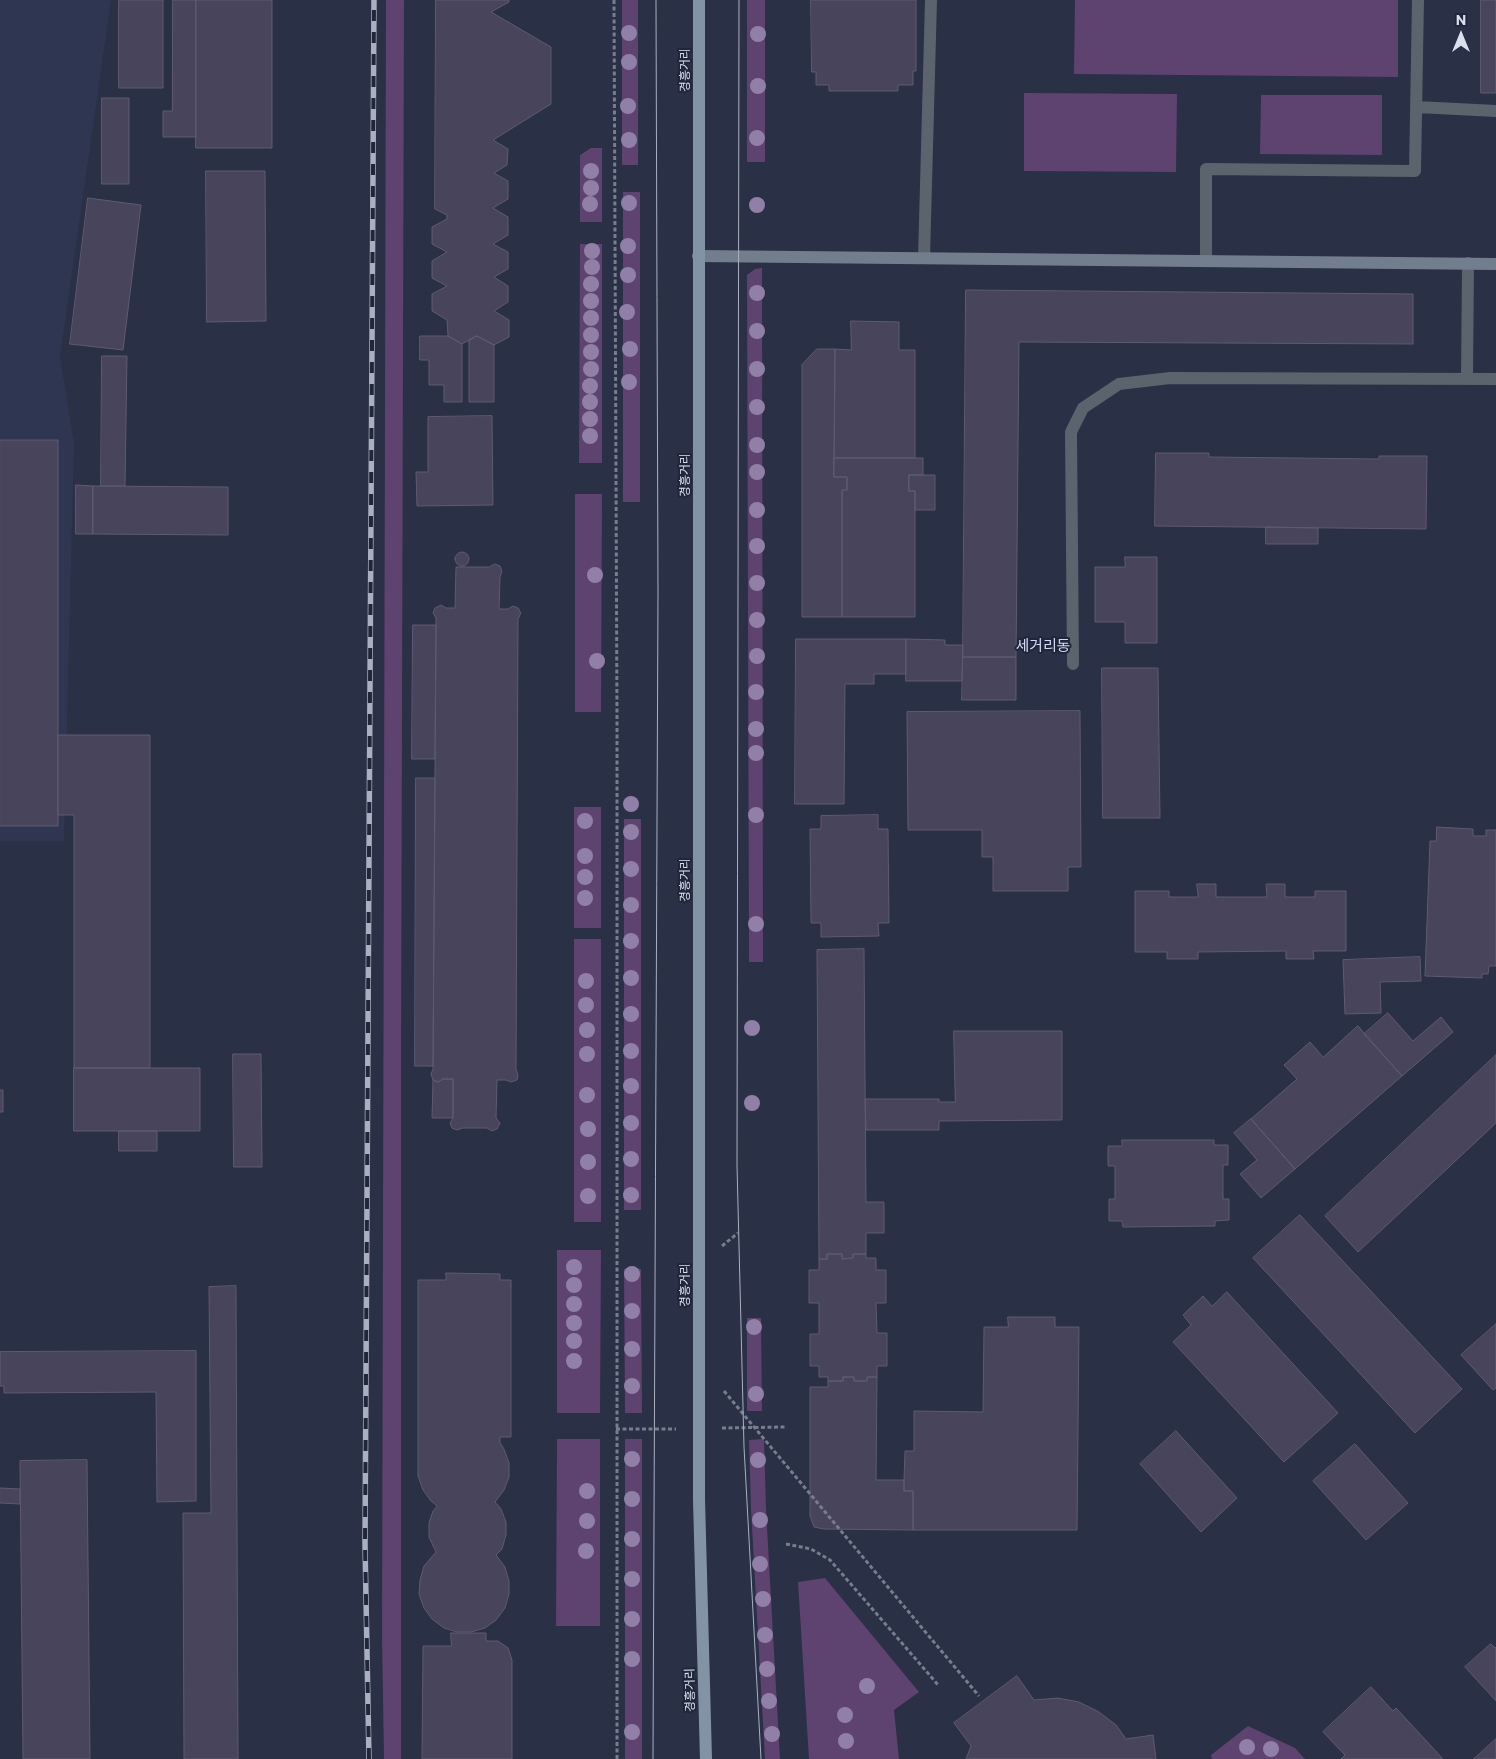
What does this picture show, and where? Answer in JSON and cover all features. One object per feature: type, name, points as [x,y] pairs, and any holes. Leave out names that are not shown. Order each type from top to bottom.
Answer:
[{"type":"main road","name":"경흥거리","points":[[698,0],[699,1500],[706,1759]]},
{"type":"street","points":[[924,258],[931,0]]},
{"type":"street","points":[[1206,261],[1206,169],[1415,171],[1418,0]]},
{"type":"street","points":[[1417,107],[1496,111]]},
{"type":"street","points":[[698,256],[1496,264]]},
{"type":"street","points":[[1467,378],[1468,263]]},
{"type":"street","points":[[1073,664],[1071,432],[1083,408],[1119,384],[1170,378],[1496,378]]},
{"type":"path","points":[[614,0],[617,698],[617,1759]]},
{"type":"path","points":[[720,1248],[738,1233]]},
{"type":"path","points":[[721,1388],[979,1696]]},
{"type":"path","points":[[786,1544],[811,1549],[830,1560],[939,1686]]},
{"type":"shaded area","points":[[0,0],[111,0],[60,356],[74,444],[64,841],[0,841]]},
{"type":"shaded area","points":[[386,0],[404,0],[401,1759],[384,1759],[382,1636]]},
{"type":"shaded area","points":[[622,0],[638,0],[638,165],[622,165]]},
{"type":"shaded area","points":[[747,0],[765,0],[765,162],[747,162]]},
{"type":"shaded area","points":[[1075,0],[1398,0],[1398,77],[1074,74]]},
{"type":"shaded area","points":[[1024,93],[1177,94],[1176,172],[1024,171]]},
{"type":"shaded area","points":[[1261,95],[1382,95],[1382,155],[1260,154]]},
{"type":"shaded area","points":[[591,148],[602,148],[602,222],[580,222],[580,155]]},
{"type":"shaded area","points":[[623,192],[640,192],[640,502],[623,502]]},
{"type":"shaded area","points":[[580,244],[602,244],[602,463],[579,463]]},
{"type":"shaded area","points":[[762,268],[763,962],[749,962],[747,275],[755,269]]},
{"type":"shaded area","points":[[575,494],[602,494],[601,712],[575,712]]},
{"type":"shaded area","points":[[574,807],[601,807],[601,928],[574,928]]},
{"type":"shaded area","points":[[624,819],[641,819],[641,1210],[624,1210]]},
{"type":"shaded area","points":[[574,939],[601,939],[601,1222],[574,1222]]},
{"type":"shaded area","points":[[557,1250],[601,1250],[600,1413],[557,1413]]},
{"type":"shaded area","points":[[624,1269],[641,1269],[642,1413],[625,1413]]},
{"type":"shaded area","points":[[747,1318],[761,1318],[762,1411],[747,1411]]},
{"type":"shaded area","points":[[557,1439],[600,1439],[600,1626],[556,1626]]},
{"type":"shaded area","points":[[625,1439],[642,1439],[642,1759],[625,1759]]},
{"type":"shaded area","points":[[764,1439],[780,1759],[765,1759],[751,1509],[749,1440]]},
{"type":"shaded area","points":[[825,1578],[919,1692],[894,1710],[899,1759],[809,1759],[798,1582]]},
{"type":"shaded area","points":[[1248,1726],[1295,1748],[1305,1759],[1212,1759],[1211,1755]]},
{"type":"building","points":[[119,0],[163,0],[163,88],[119,88]]},
{"type":"building","points":[[173,0],[196,0],[196,137],[163,137],[163,111],[172,111]]},
{"type":"building","points":[[196,0],[272,0],[272,148],[196,148]]},
{"type":"building","points":[[436,0],[509,0],[509,2],[491,12],[551,47],[551,104],[493,140],[508,149],[507,165],[494,173],[508,181],[508,199],[493,208],[508,217],[508,235],[493,244],[508,252],[508,269],[494,277],[508,286],[508,302],[494,311],[509,320],[509,337],[494,345],[477,336],[462,344],[448,336],[447,320],[432,311],[432,294],[447,286],[432,278],[432,261],[447,252],[432,244],[432,227],[447,219],[447,215],[435,209]]},
{"type":"building","points":[[811,0],[916,0],[916,71],[913,71],[913,85],[898,85],[898,91],[829,91],[829,85],[816,85],[816,72],[812,72]]},
{"type":"building","points":[[1481,0],[1496,0],[1496,93],[1481,93]]},
{"type":"building","points":[[102,98],[129,98],[129,184],[102,184]]},
{"type":"building","points":[[206,171],[265,171],[266,321],[207,322]]},
{"type":"building","points":[[88,198],[141,205],[123,350],[70,344]]},
{"type":"building","points":[[966,290],[1413,294],[1413,344],[1019,342],[1016,657],[963,657]]},
{"type":"building","points":[[851,321],[899,322],[899,350],[915,350],[915,458],[834,458],[835,349],[851,350]]},
{"type":"building","points":[[420,336],[448,336],[462,344],[462,402],[444,402],[444,385],[429,385],[429,360],[420,360]]},
{"type":"building","points":[[477,336],[494,345],[494,402],[469,402],[469,340]]},
{"type":"building","points":[[817,349],[835,349],[834,477],[847,477],[847,490],[842,490],[842,617],[802,617],[802,365]]},
{"type":"building","points":[[102,356],[127,356],[125,486],[101,486]]},
{"type":"building","points":[[492,416],[493,505],[417,506],[416,472],[428,472],[428,417]]},
{"type":"building","points":[[0,440],[58,440],[58,826],[0,826]]},
{"type":"building","points":[[1156,453],[1209,453],[1209,457],[1379,459],[1379,456],[1427,456],[1426,529],[1155,526]]},
{"type":"building","points":[[834,458],[923,458],[923,475],[909,475],[909,491],[915,491],[915,617],[842,617],[842,490],[847,490],[847,477],[834,477]]},
{"type":"building","points":[[909,475],[935,475],[935,510],[915,510],[915,491],[909,491]]},
{"type":"building","points":[[76,485],[93,486],[93,534],[76,534]]},
{"type":"building","points":[[93,486],[228,487],[228,535],[93,534]]},
{"type":"building","points":[[1266,527],[1318,528],[1318,544],[1266,544]]},
{"type":"building","points":[[462,552],[467,554],[469,559],[467,564],[462,566],[457,564],[455,559],[457,554]]},
{"type":"building","points":[[1125,557],[1157,557],[1157,643],[1125,643],[1125,622],[1095,622],[1095,567],[1125,567]]},
{"type":"building","points":[[495,564],[500,566],[502,571],[500,577],[499,609],[508,609],[513,606],[518,608],[521,613],[518,619],[516,1069],[518,1075],[517,1080],[511,1082],[497,1080],[496,1118],[500,1123],[497,1129],[492,1131],[487,1128],[463,1128],[457,1130],[452,1128],[450,1123],[453,1118],[453,1079],[443,1079],[438,1082],[433,1080],[431,1074],[433,1069],[436,625],[436,618],[433,613],[435,608],[441,605],[446,608],[455,608],[456,567],[489,567]]},
{"type":"building","points":[[413,625],[436,625],[435,759],[412,759]]},
{"type":"building","points":[[796,639],[906,639],[906,674],[874,674],[874,684],[845,684],[844,804],[795,804]]},
{"type":"building","points":[[906,639],[945,640],[945,645],[963,645],[962,681],[906,681]]},
{"type":"building","points":[[963,657],[1016,657],[1016,700],[962,700]]},
{"type":"building","points":[[1102,668],[1158,668],[1160,818],[1103,818]]},
{"type":"building","points":[[1080,711],[1081,867],[1068,867],[1068,891],[993,891],[993,857],[982,857],[982,830],[908,830],[907,712]]},
{"type":"building","points":[[58,735],[150,735],[150,1068],[74,1068],[74,815],[58,815]]},
{"type":"building","points":[[416,778],[435,778],[433,1066],[415,1066]]},
{"type":"building","points":[[878,815],[878,829],[888,829],[889,923],[878,923],[879,936],[821,937],[821,923],[811,923],[810,829],[821,829],[821,816]]},
{"type":"building","points":[[1437,827],[1473,829],[1473,836],[1486,836],[1486,830],[1496,830],[1496,966],[1489,966],[1488,974],[1482,974],[1482,978],[1425,976],[1430,841],[1436,841]]},
{"type":"building","points":[[1197,884],[1216,884],[1216,897],[1267,897],[1266,884],[1285,884],[1285,897],[1315,897],[1315,891],[1346,891],[1346,951],[1313,951],[1314,959],[1286,959],[1286,951],[1198,952],[1198,959],[1167,959],[1167,952],[1135,952],[1135,891],[1169,891],[1169,897],[1198,897]]},
{"type":"building","points":[[864,949],[866,1202],[884,1202],[884,1233],[866,1233],[866,1254],[853,1254],[853,1258],[842,1259],[842,1254],[827,1254],[827,1259],[819,1259],[817,950]]},
{"type":"building","points":[[1420,957],[1421,981],[1380,982],[1381,1013],[1345,1014],[1343,960]]},
{"type":"building","points":[[1388,1013],[1413,1041],[1441,1017],[1453,1032],[1402,1076],[1364,1034]]},
{"type":"building","points":[[1358,1026],[1402,1076],[1295,1169],[1251,1119],[1297,1079],[1284,1065],[1310,1042],[1323,1057]]},
{"type":"building","points":[[954,1031],[1062,1031],[1062,1120],[939,1121],[939,1130],[866,1130],[865,1099],[939,1099],[939,1102],[955,1102]]},
{"type":"building","points":[[233,1054],[261,1054],[262,1167],[234,1167]]},
{"type":"building","points":[[1496,1055],[1496,1123],[1358,1252],[1325,1216]]},
{"type":"building","points":[[74,1068],[200,1068],[200,1131],[74,1131]]},
{"type":"building","points":[[443,1079],[453,1079],[453,1118],[432,1118],[433,1080],[438,1082]]},
{"type":"building","points":[[0,1090],[3,1090],[3,1112],[0,1112]]},
{"type":"building","points":[[1251,1119],[1295,1169],[1261,1198],[1240,1174],[1257,1160],[1234,1133]]},
{"type":"building","points":[[119,1131],[157,1131],[157,1151],[119,1151]]},
{"type":"building","points":[[1122,1140],[1214,1140],[1214,1145],[1228,1145],[1228,1165],[1223,1165],[1223,1199],[1229,1199],[1229,1220],[1215,1221],[1215,1226],[1123,1227],[1122,1221],[1109,1221],[1109,1199],[1115,1199],[1115,1166],[1108,1166],[1108,1146],[1122,1146]]},
{"type":"building","points":[[1300,1215],[1462,1389],[1415,1433],[1253,1258]]},
{"type":"building","points":[[827,1254],[842,1254],[842,1259],[853,1258],[853,1254],[866,1254],[866,1258],[876,1258],[876,1270],[886,1270],[886,1303],[876,1303],[877,1333],[887,1333],[887,1366],[877,1366],[877,1377],[867,1377],[867,1381],[854,1381],[854,1377],[843,1377],[843,1381],[828,1381],[828,1377],[819,1377],[819,1366],[810,1366],[810,1334],[819,1334],[819,1303],[809,1303],[809,1270],[819,1270],[819,1259],[827,1259]]},
{"type":"building","points":[[446,1273],[500,1274],[500,1280],[511,1280],[511,1437],[500,1437],[500,1443],[509,1463],[509,1477],[504,1490],[495,1502],[501,1509],[506,1522],[506,1535],[502,1549],[496,1555],[505,1567],[509,1581],[509,1594],[505,1608],[496,1620],[485,1628],[471,1632],[457,1632],[444,1628],[432,1619],[424,1608],[419,1594],[424,1566],[436,1552],[429,1537],[429,1523],[437,1506],[423,1490],[418,1476],[418,1280],[446,1280]]},
{"type":"building","points":[[236,1286],[238,1759],[184,1759],[183,1513],[211,1513],[209,1287]]},
{"type":"building","points":[[1227,1292],[1338,1413],[1284,1462],[1173,1342],[1191,1325],[1183,1315],[1203,1296],[1212,1306]]},
{"type":"building","points":[[1008,1317],[1055,1317],[1055,1327],[1079,1327],[1077,1530],[913,1530],[913,1491],[904,1491],[904,1480],[905,1451],[914,1451],[914,1411],[983,1412],[984,1327],[1008,1327]]},
{"type":"building","points":[[1496,1324],[1496,1388],[1493,1390],[1461,1355]]},
{"type":"building","points":[[196,1351],[196,1501],[157,1502],[156,1392],[4,1393],[4,1386],[0,1386],[0,1352]]},
{"type":"building","points":[[843,1377],[854,1377],[854,1381],[867,1381],[867,1377],[877,1377],[876,1480],[904,1480],[904,1491],[913,1491],[913,1530],[824,1529],[814,1527],[810,1516],[810,1387],[828,1387],[828,1381],[843,1381]]},
{"type":"building","points":[[1176,1431],[1237,1498],[1201,1532],[1140,1464]]},
{"type":"building","points":[[1355,1444],[1408,1503],[1366,1540],[1313,1481]]},
{"type":"building","points":[[87,1460],[90,1759],[23,1759],[20,1461]]},
{"type":"building","points":[[0,1488],[20,1489],[20,1504],[0,1503]]},
{"type":"building","points":[[451,1633],[486,1633],[486,1641],[498,1641],[508,1648],[512,1660],[512,1759],[422,1759],[423,1646],[451,1646]]},
{"type":"building","points":[[1491,1644],[1496,1647],[1496,1701],[1465,1667]]},
{"type":"building","points":[[1017,1676],[1034,1700],[1058,1698],[1079,1702],[1099,1712],[1116,1725],[1126,1739],[1153,1735],[1156,1759],[966,1759],[971,1746],[954,1723]]},
{"type":"building","points":[[1371,1687],[1393,1711],[1396,1708],[1443,1759],[1341,1759],[1345,1755],[1323,1732]]},
{"type":"building","points":[[1496,1739],[1496,1759],[1474,1759]]},
{"type":"tram line","points":[[653,1759],[658,593],[656,0]]},
{"type":"tram line","points":[[739,0],[737,1165],[744,1447],[761,1759]]},
{"type":"railway","points":[[369,1759],[365,1544],[374,0]]},
{"type":"district","name":"세거리동","points":[[1043,646]]}]
